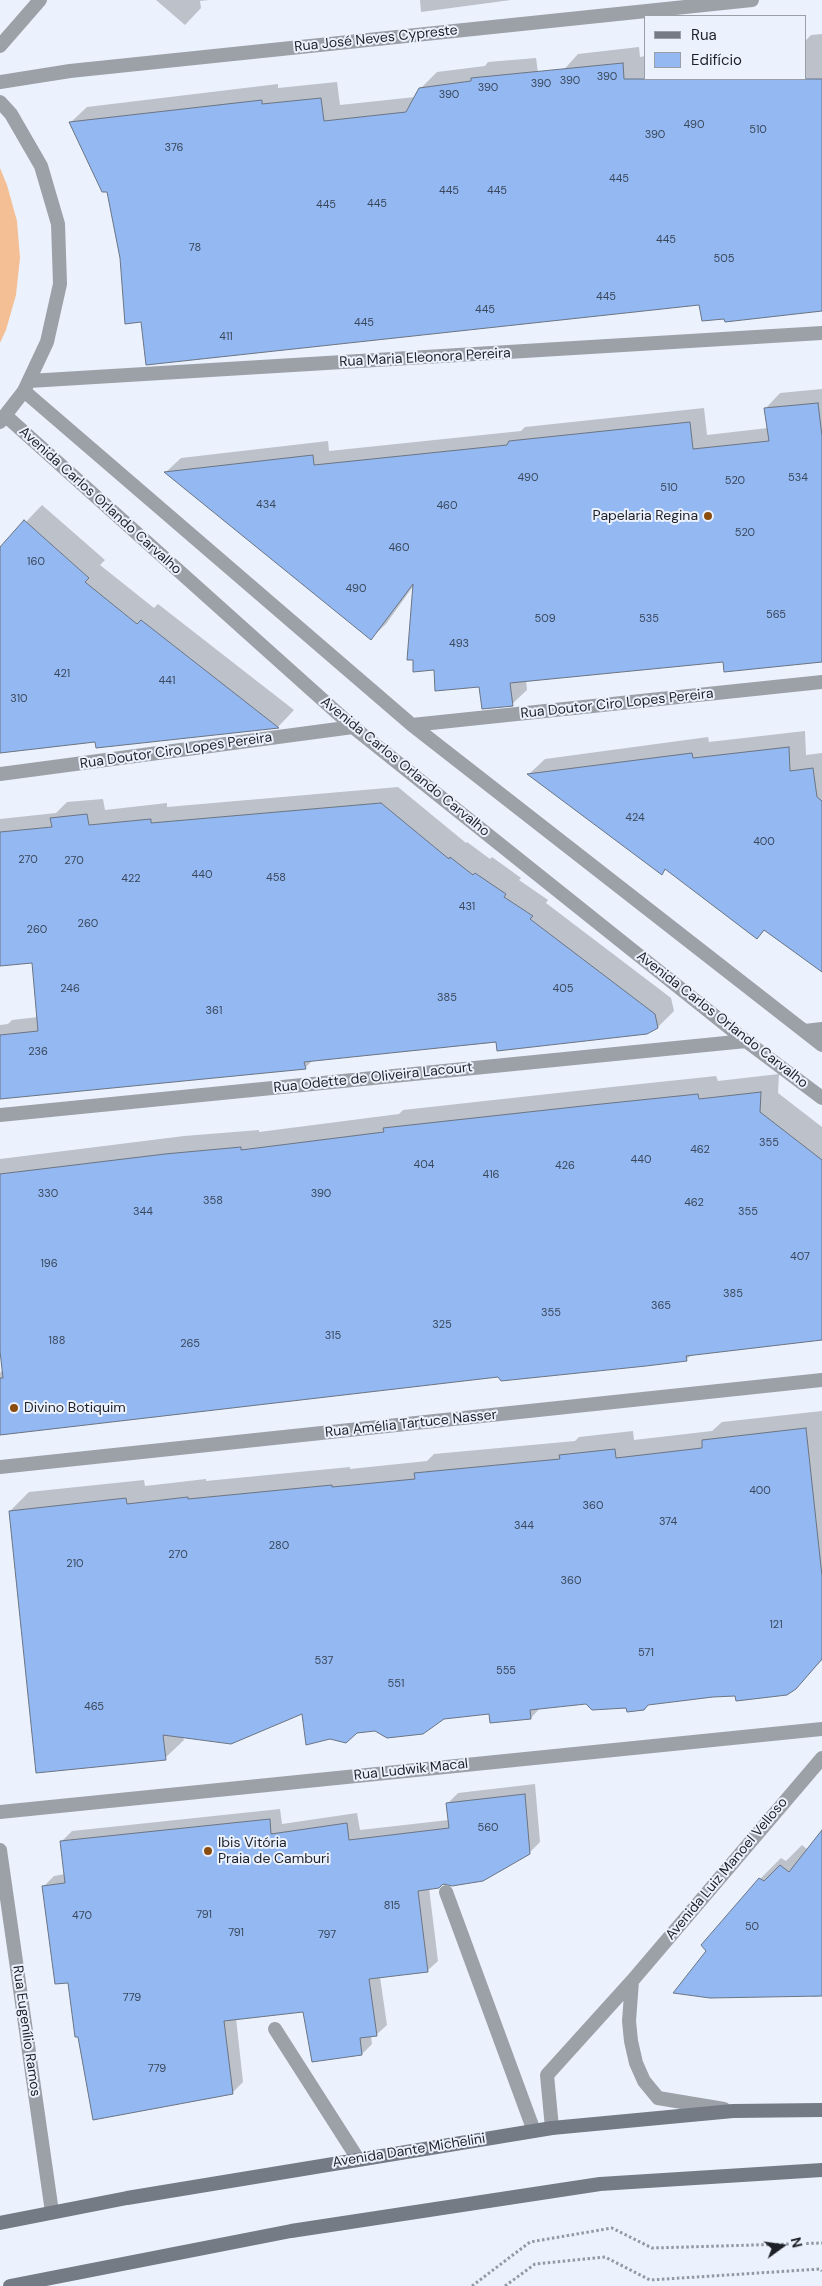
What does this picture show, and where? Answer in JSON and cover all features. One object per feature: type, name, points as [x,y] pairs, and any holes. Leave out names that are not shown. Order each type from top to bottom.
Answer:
[{"type":"main road","name":"Avenida Dante Michelini","points":[[0,2223],[52,2212],[358,2159],[552,2128],[733,2111],[822,2110]]},
{"type":"main road","points":[[10,2286],[291,2231],[600,2184],[822,2170]]},
{"type":"street","points":[[0,46],[40,0]]},
{"type":"street","name":"Rua José Neves Cypreste","points":[[0,82],[70,72],[752,0]]},
{"type":"street","points":[[0,102],[11,114],[41,166],[58,224],[60,284],[47,342],[26,386],[3,419]]},
{"type":"street","name":"Rua Maria Eleonora Pereira","points":[[26,386],[822,333]]},
{"type":"street","points":[[26,386],[412,725],[822,1045]]},
{"type":"street","name":"Avenida Carlos Orlando Carvalho","points":[[3,419],[353,727],[746,1041],[822,1098]]},
{"type":"street","name":"Rua Doutor Ciro Lopes Pereira","points":[[412,725],[822,682]]},
{"type":"street","name":"Rua Doutor Ciro Lopes Pereira","points":[[0,774],[353,727]]},
{"type":"street","points":[[804,1031],[822,1029]]},
{"type":"street","name":"Rua Odette de Oliveira Lacourt","points":[[0,1115],[746,1041]]},
{"type":"street","name":"Rua Amélia Tartuce Nasser","points":[[0,1467],[822,1380]]},
{"type":"street","name":"Rua Ludwik Macal","points":[[0,1812],[822,1729]]},
{"type":"street","name":"Avenida Luiz Manoel Velloso","points":[[552,2128],[546,2075],[632,1981],[822,1758]]},
{"type":"street","name":"Rua Eugenílio Ramos","points":[[0,1850],[52,2212]]},
{"type":"street","points":[[446,1892],[534,2131]]},
{"type":"street","points":[[632,1981],[629,2020],[631,2041],[636,2062],[644,2081],[658,2098],[733,2111]]},
{"type":"street","points":[[275,2028],[358,2159]]},
{"type":"path","points":[[472,2286],[530,2242],[612,2228],[652,2248],[822,2243]]},
{"type":"path","points":[[505,2286],[534,2264],[605,2257],[650,2280],[820,2269],[822,2271]]},
{"type":"shaded area","points":[[0,168],[17,221],[20,258],[16,295],[6,330],[0,343]]},
{"type":"building","points":[[623,63],[624,79],[822,79],[822,311],[725,322],[724,319],[702,321],[699,305],[146,365],[141,322],[125,324],[120,258],[107,192],[102,192],[69,122],[262,100],[262,104],[321,98],[324,121],[406,112],[419,88],[471,81],[471,78]]},
{"type":"building","points":[[818,403],[822,436],[822,662],[724,672],[723,662],[510,683],[513,706],[482,709],[479,687],[435,691],[434,670],[413,672],[413,660],[407,660],[413,584],[371,640],[164,472],[313,455],[314,465],[507,445],[509,441],[690,422],[693,449],[769,441],[764,408]]},
{"type":"building","points":[[24,520],[89,578],[85,582],[137,624],[141,620],[279,728],[96,748],[95,742],[0,753],[0,547]]},
{"type":"building","points":[[789,747],[790,771],[813,768],[817,797],[822,801],[822,972],[764,930],[757,939],[665,869],[662,875],[527,774],[692,753],[693,758]]},
{"type":"building","points":[[381,803],[449,859],[450,857],[473,875],[475,873],[506,894],[504,897],[533,916],[530,919],[655,1014],[658,1028],[647,1034],[497,1051],[496,1042],[304,1062],[306,1069],[0,1099],[0,1035],[38,1031],[32,963],[0,966],[0,832],[52,827],[50,818],[87,814],[89,825],[151,819],[151,823]]},
{"type":"building","points":[[761,1092],[760,1112],[822,1160],[822,1340],[686,1356],[687,1361],[646,1366],[501,1381],[498,1377],[0,1435],[0,1378],[3,1378],[0,1351],[0,1174],[165,1154],[241,1147],[241,1150],[384,1132],[383,1128],[592,1105],[698,1094],[699,1099]]},
{"type":"building","points":[[806,1428],[822,1576],[822,1659],[796,1689],[787,1695],[736,1701],[735,1696],[713,1697],[648,1705],[644,1710],[627,1712],[626,1708],[592,1710],[586,1704],[530,1710],[531,1719],[490,1723],[489,1714],[444,1719],[423,1734],[387,1738],[375,1731],[357,1733],[346,1743],[330,1739],[306,1745],[302,1714],[231,1744],[163,1735],[166,1760],[36,1773],[9,1511],[126,1498],[127,1504],[188,1497],[188,1499],[415,1479],[414,1473],[560,1459],[559,1455],[615,1449],[616,1458],[702,1448],[702,1440]]},
{"type":"building","points":[[525,1794],[530,1854],[483,1881],[452,1886],[443,1884],[439,1888],[418,1891],[428,1972],[369,1979],[377,2036],[360,2038],[362,2055],[312,2062],[303,2012],[224,2021],[233,2094],[93,2120],[78,2037],[75,2037],[68,1983],[55,1984],[42,1886],[65,1883],[60,1841],[270,1819],[271,1834],[347,1823],[349,1840],[449,1828],[446,1803]]},
{"type":"building","points":[[822,1830],[822,1996],[710,1998],[673,1993],[706,1951],[701,1945],[759,1878],[764,1881],[780,1865],[789,1872]]},
{"type":"place","name":"Papelaria Regina","points":[[708,516]]},
{"type":"place","name":"Divino Botiquim","points":[[14,1408]]},
{"type":"place","name":"Ibis Vitória Praia de Camburi","points":[[208,1851]]}]
